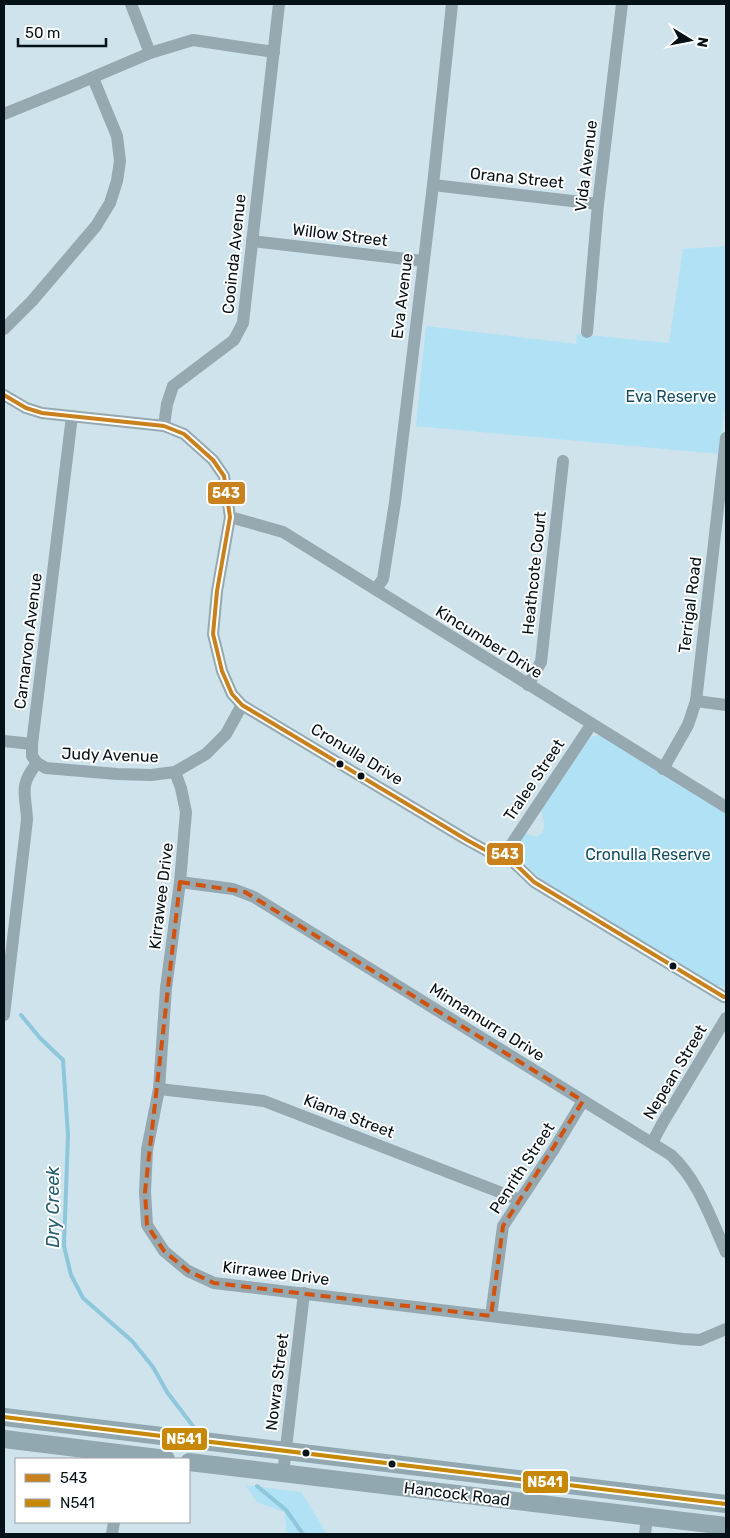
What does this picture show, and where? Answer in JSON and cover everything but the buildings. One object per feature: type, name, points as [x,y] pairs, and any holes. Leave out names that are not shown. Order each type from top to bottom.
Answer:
[{"type":"main road","name":"Hancock Road","points":[[4,1417],[726,1504]]},
{"type":"main road","points":[[4,1439],[122,1457],[144,1458]]},
{"type":"main road","name":"Hancock Road","points":[[190,1462],[726,1526]]},
{"type":"street","points":[[131,4],[150,53]]},
{"type":"street","name":"Cooinda Avenue","points":[[164,426],[166,404],[173,386],[234,340],[243,324],[279,4]]},
{"type":"street","name":"Eva Avenue","points":[[376,589],[384,579],[392,521],[433,185],[452,4]]},
{"type":"street","name":"Vida Avenue","points":[[587,332],[598,204],[622,4]]},
{"type":"street","points":[[4,114],[150,53],[193,40],[274,52]]},
{"type":"street","points":[[4,330],[32,301],[96,226],[110,203],[117,181],[120,161],[117,136],[93,78]]},
{"type":"street","name":"Orana Street","points":[[433,185],[598,204]]},
{"type":"street","name":"Willow Street","points":[[252,241],[423,261]]},
{"type":"street","points":[[4,395],[26,408],[42,413],[164,426]]},
{"type":"street","name":"Carnarvon Avenue","points":[[37,763],[32,756],[32,744],[72,416]]},
{"type":"street","name":"Cronulla Drive","points":[[164,426],[184,434],[213,460],[224,476],[230,517],[217,591],[213,634],[222,671],[232,694],[242,705],[467,840],[487,851],[505,854],[534,882],[725,996]]},
{"type":"street","name":"Terrigal Road","points":[[663,769],[688,725],[696,701],[720,545],[726,438]]},
{"type":"street","name":"Heathcote Court","points":[[528,685],[541,662],[563,461]]},
{"type":"street","name":"Kincumber Drive","points":[[230,517],[283,532],[726,808]]},
{"type":"street","points":[[696,701],[726,705]]},
{"type":"street","name":"Judy Avenue","points":[[37,763],[46,768],[117,774],[151,775],[175,772],[206,754],[226,734],[242,705]]},
{"type":"street","name":"Tralee Street","points":[[505,854],[591,725]]},
{"type":"street","points":[[4,741],[32,744]]},
{"type":"street","points":[[4,1015],[27,820],[27,807],[23,792],[28,774],[37,763]]},
{"type":"street","name":"Kirrawee Drive","points":[[175,772],[181,788],[186,812],[180,882],[166,988],[159,1089],[147,1150],[145,1192],[148,1225],[164,1251],[188,1271],[214,1283],[700,1340],[726,1329]]},
{"type":"street","name":"Minnamurra Drive","points":[[180,882],[233,889],[254,897],[671,1155],[687,1172],[726,1252]]},
{"type":"street","points":[[725,996],[722,1003],[726,1012]]},
{"type":"street","name":"Nepean Street","points":[[652,1143],[726,1018]]},
{"type":"street","name":"Kiama Street","points":[[159,1089],[264,1101],[520,1200]]},
{"type":"street","name":"Penrith Street","points":[[491,1316],[503,1226],[583,1101]]},
{"type":"street","name":"Nowra Street","points":[[283,1474],[304,1293]]},
{"type":"street","points":[[122,1457],[126,1432]]},
{"type":"street","points":[[645,1534],[647,1517]]},
{"type":"highlighted area","points":[[180,882],[245,892],[583,1101],[503,1226],[491,1316],[214,1283],[188,1271],[164,1251],[147,1225],[145,1192]]},
{"type":"green space","name":"Eva Reserve","points":[[726,246],[726,400],[719,454],[416,426],[426,326],[576,344],[577,334],[669,343],[683,249]]},
{"type":"green space","name":"Cronulla Reserve","points":[[600,735],[726,813],[726,987],[715,985],[704,979],[542,879],[513,851],[525,833],[536,837],[543,832],[544,826],[541,809],[589,739]]},
{"type":"green space","points":[[245,1485],[301,1492],[327,1534],[287,1534],[284,1512],[257,1502]]},
{"type":"waterway","name":"Dry Creek","points":[[21,1015],[40,1038],[63,1060],[68,1135],[64,1246],[71,1275],[83,1298],[132,1341],[153,1367],[167,1392],[196,1430]]},
{"type":"waterway","name":"Dry Creek","points":[[257,1486],[286,1510],[303,1534]]},
{"type":"transit line","name":"543","points":[[4,395],[26,408],[42,413],[164,426],[184,434],[213,460],[224,476],[230,517],[217,591],[213,634],[222,671],[232,694],[242,705],[467,840],[487,851],[505,854],[534,882],[724,997]]},
{"type":"transit line","name":"N541","points":[[4,1417],[726,1504]]}]
